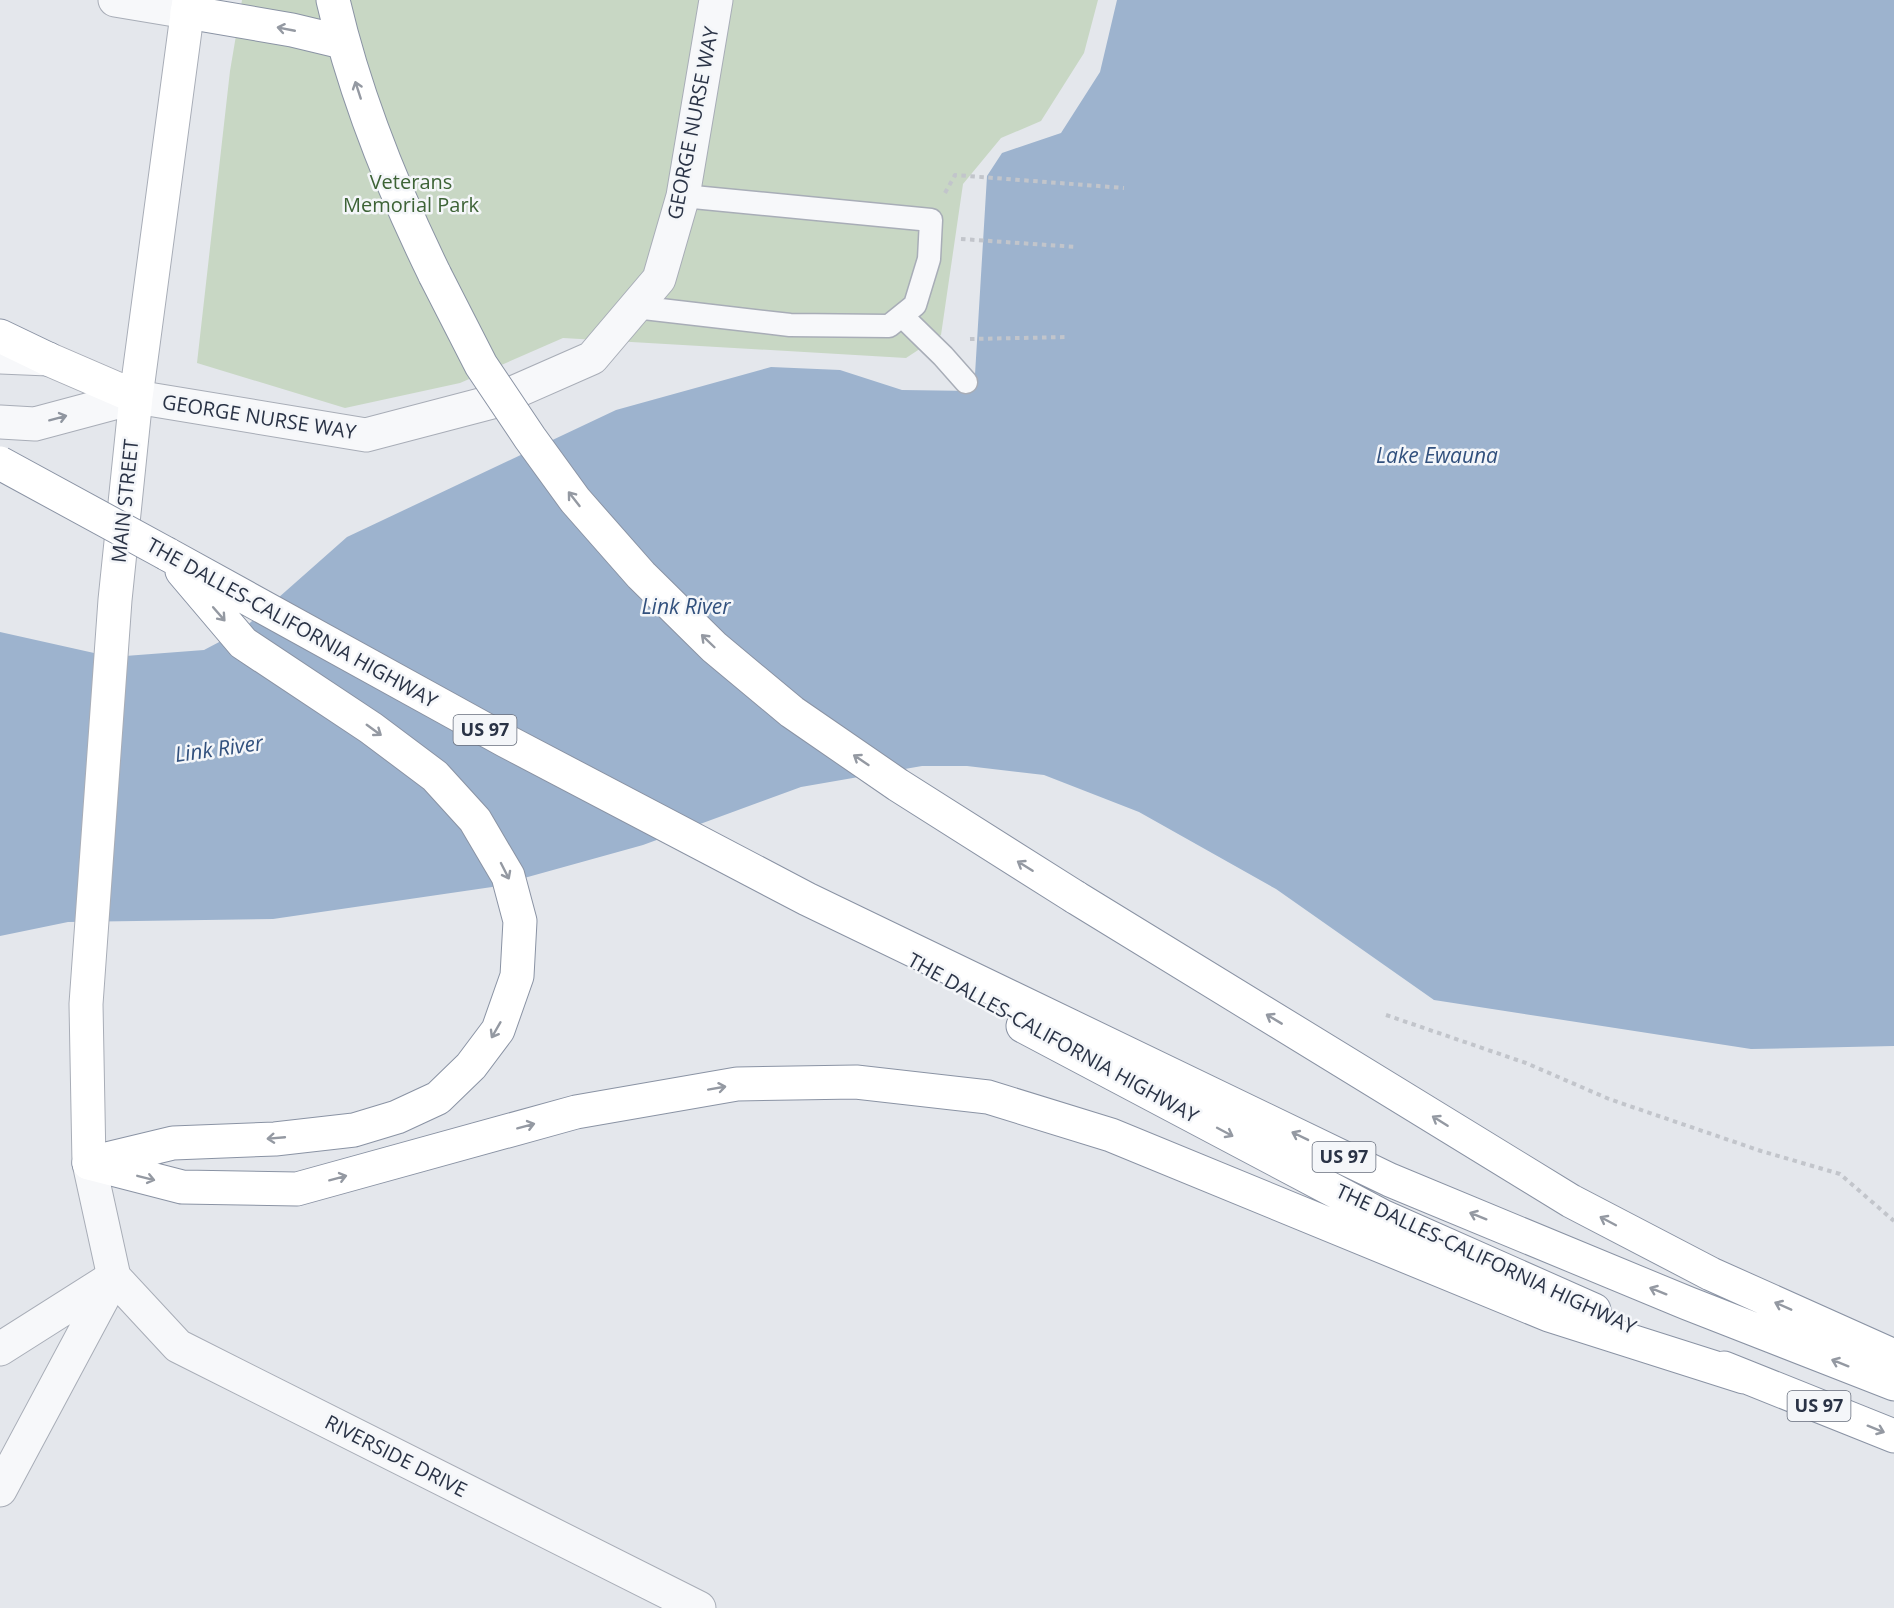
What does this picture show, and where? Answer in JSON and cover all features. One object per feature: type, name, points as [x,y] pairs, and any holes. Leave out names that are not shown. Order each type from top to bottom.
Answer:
[{"type":"main road","points":[[333,0],[342,42],[374,138],[401,205],[481,365],[575,500],[641,575],[706,639],[792,712],[898,785],[1075,897],[1571,1201],[1710,1274],[1894,1356]]},
{"type":"main road","points":[[188,6],[342,42]]},
{"type":"main road","name":"MAIN STREET","points":[[89,1163],[86,1004],[115,600],[135,397],[188,6]]},
{"type":"main road","points":[[0,336],[135,397]]},
{"type":"main road","name":"THE DALLES-CALIFORNIA HIGHWAY","points":[[0,463],[506,741],[807,899],[1390,1180],[1687,1303],[1894,1384]]},
{"type":"main road","points":[[89,1163],[173,1143],[275,1139],[354,1130],[397,1118],[438,1098],[471,1066],[498,1030],[517,976],[520,921],[508,876],[475,820],[435,776],[371,728],[243,644],[167,554]]},
{"type":"main road","name":"THE DALLES-CALIFORNIA HIGHWAY","points":[[807,899],[1014,1021],[1382,1216],[1744,1377],[1894,1436]]},
{"type":"main road","points":[[89,1163],[182,1187],[297,1189],[576,1112],[737,1084],[856,1082],[988,1097],[1111,1135],[1549,1315],[1744,1377]]},
{"type":"street","points":[[115,0],[188,6]]},
{"type":"street","name":"GEORGE NURSE WAY","points":[[135,397],[366,435],[492,402],[592,358],[658,279],[683,196],[716,0]]},
{"type":"street","points":[[0,357],[48,359]]},
{"type":"street","points":[[0,422],[35,424],[135,397]]},
{"type":"street","points":[[0,1490],[114,1276],[89,1163]]},
{"type":"street","points":[[0,1349],[114,1276]]},
{"type":"street","name":"RIVERSIDE DRIVE","points":[[114,1276],[178,1346],[699,1608]]},
{"type":"lane","points":[[635,307],[790,325],[890,326],[915,305],[929,259],[930,228],[683,196]]},
{"type":"lane","points":[[902,316],[966,382]]},
{"type":"path","points":[[1077,247],[930,228],[955,175],[1124,188]]},
{"type":"path","points":[[968,339],[1069,337]]},
{"type":"path","points":[[1386,1015],[1526,1063],[1610,1099],[1761,1151],[1840,1174],[1894,1221]]},
{"type":"green space","name":"Veterans Memorial Park","points":[[242,0],[1098,0],[1084,53],[1041,121],[1001,138],[963,184],[941,335],[906,358],[563,338],[460,383],[345,408],[197,363],[230,71]]},
{"type":"water","name":"Lake Ewauna","points":[[1117,0],[1894,0],[1894,1046],[1751,1049],[1434,1000],[1276,889],[1139,812],[1044,775],[967,766],[922,766],[801,787],[643,845],[492,887],[273,919],[68,922],[0,936],[0,632],[112,657],[204,650],[242,630],[347,537],[616,410],[771,367],[840,370],[902,390],[974,391],[987,176],[1002,153],[1061,133],[1100,72]]},
{"type":"water label","name":"Link River","points":[[686,607]]},
{"type":"water label","name":"Link River","points":[[219,749]]}]
